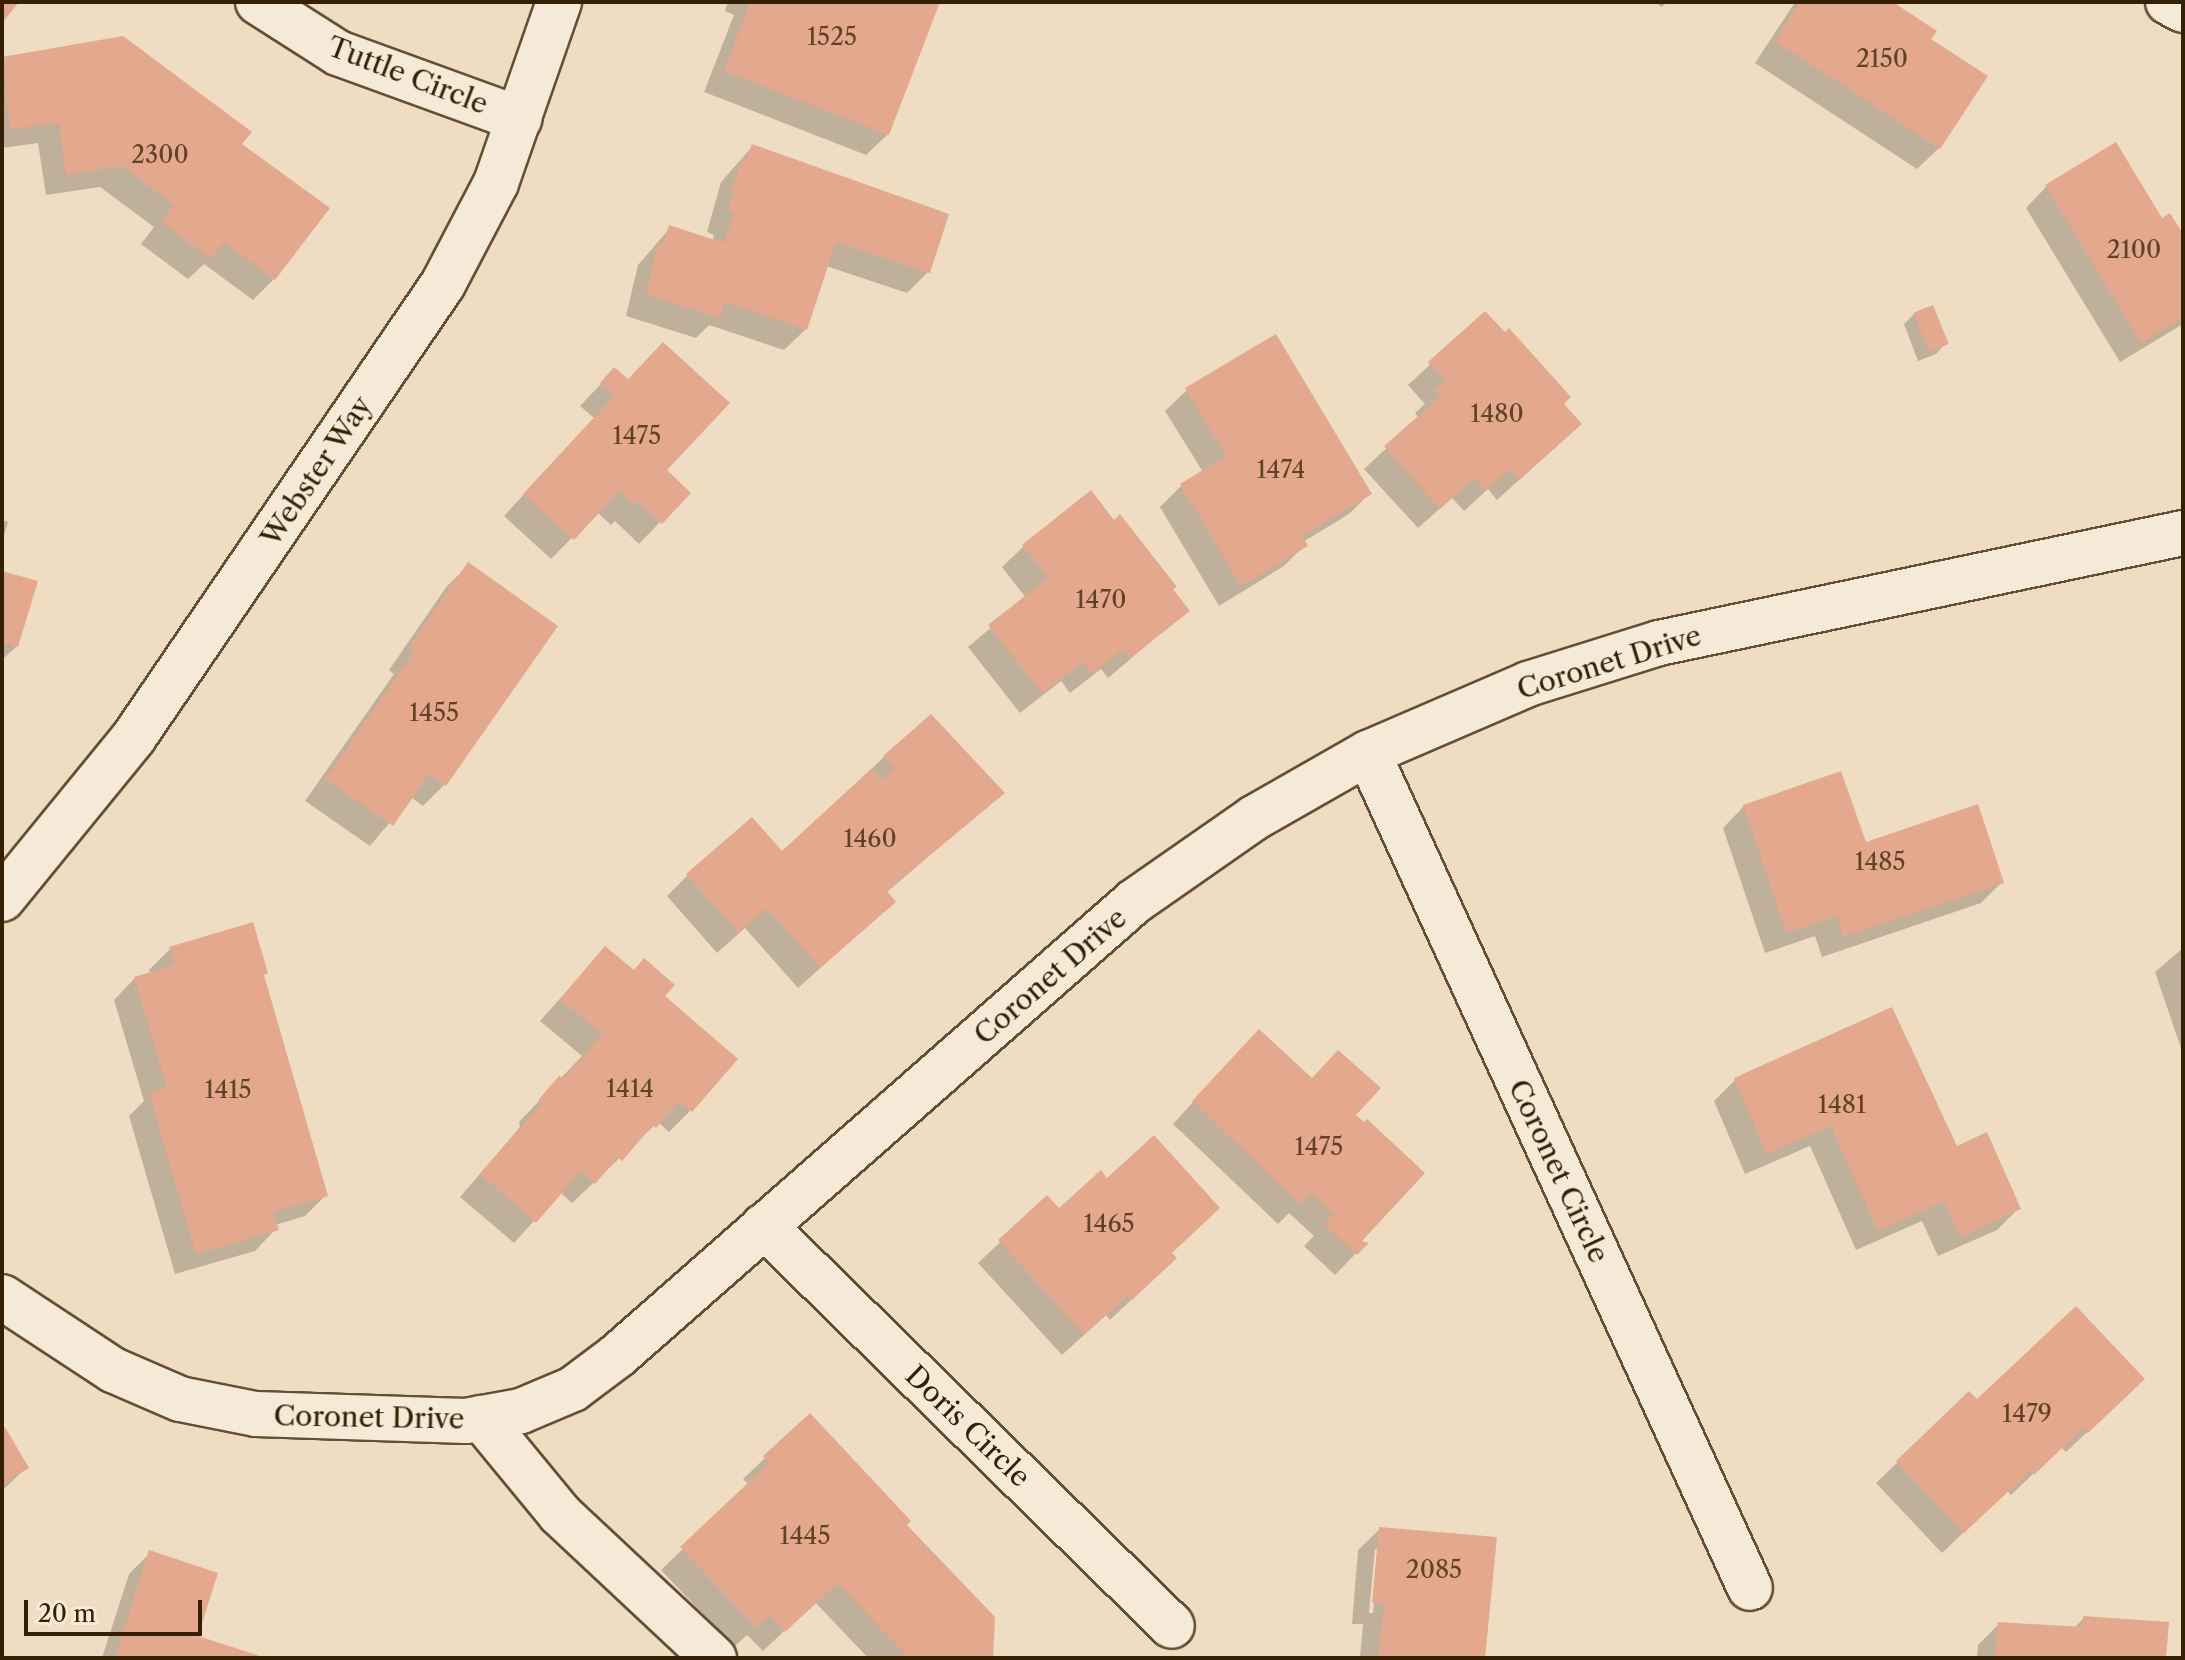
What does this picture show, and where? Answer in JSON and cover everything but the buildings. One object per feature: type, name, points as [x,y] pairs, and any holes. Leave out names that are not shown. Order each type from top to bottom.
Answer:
[{"type":"street","name":"Tuttle Circle","points":[[258,2],[338,53],[519,119]]},
{"type":"street","name":"Webster Way","points":[[2,899],[134,737],[443,284],[496,183],[559,2]]},
{"type":"street","points":[[2168,2],[2183,10]]},
{"type":"street","name":"Coronet Drive","points":[[2,1297],[113,1370],[180,1399],[256,1414],[466,1421],[521,1411],[573,1389],[617,1356],[1135,901],[1254,818],[1368,753],[1528,684],[1659,643],[2183,533]]},
{"type":"street","name":"Coronet Circle","points":[[1368,753],[1750,1588]]},
{"type":"street","name":"Doris Circle","points":[[764,1226],[1172,1626]]},
{"type":"street","points":[[481,1418],[560,1514],[714,1658]]}]
